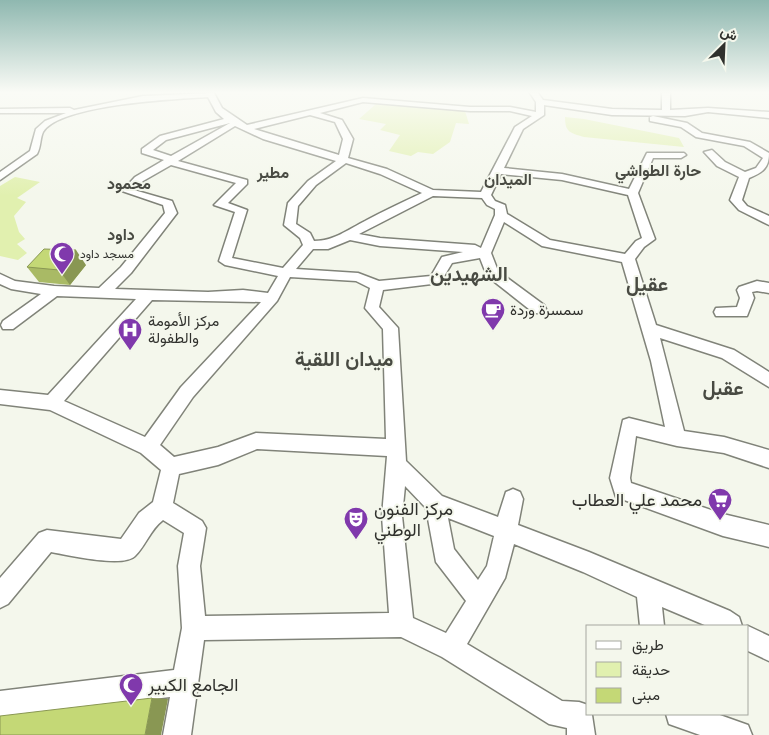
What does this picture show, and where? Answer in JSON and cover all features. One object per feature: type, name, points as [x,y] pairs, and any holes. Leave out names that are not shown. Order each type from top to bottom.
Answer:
[{"type":"street","points":[[220,127],[163,138],[145,152],[165,156],[170,161],[186,168],[243,182],[220,205],[241,210],[224,261],[286,273],[358,277],[377,286],[435,280],[447,260],[485,252]]},
{"type":"street","points":[[102,293],[126,270],[171,213],[168,203],[127,192],[139,179],[232,127]]},
{"type":"street","points":[[245,127],[260,135],[342,161],[369,166],[431,193],[485,195]]},
{"type":"street","points":[[309,245],[306,236],[290,225],[292,205],[312,183],[342,161],[348,139],[342,127]]},
{"type":"street","points":[[485,195],[519,127]]},
{"type":"street","points":[[687,127],[699,135],[747,144],[769,157],[762,164],[760,170],[744,176],[736,200],[743,208],[769,221]]},
{"type":"street","points":[[0,177],[34,152],[39,131],[42,128]]},
{"type":"street","points":[[709,152],[721,164],[744,176]]},
{"type":"street","points":[[628,259],[640,244],[649,239],[633,193],[650,154],[681,155]]},
{"type":"street","points":[[496,170],[562,177],[633,193]]},
{"type":"street","points":[[309,245],[328,245],[431,193]]},
{"type":"street","points":[[485,195],[491,203],[501,207],[500,215],[485,252]]},
{"type":"street","points":[[500,215],[546,243],[628,259]]},
{"type":"street","points":[[348,236],[380,242],[449,245],[485,252]]},
{"type":"street","points":[[148,447],[187,392],[272,298],[286,273],[309,245]]},
{"type":"street","points":[[628,259],[650,329],[678,438]]},
{"type":"street","points":[[0,278],[11,285],[54,290],[148,295],[242,295],[272,298]]},
{"type":"street","points":[[377,286],[372,308],[390,328],[396,456],[392,516],[402,625]]},
{"type":"street","points":[[721,312],[742,312],[747,298],[744,290],[757,286],[769,288]]},
{"type":"street","points":[[8,325],[54,290]]},
{"type":"street","points":[[52,403],[148,295]]},
{"type":"street","points":[[650,329],[728,354],[769,380]]},
{"type":"street","points":[[0,397],[52,403],[148,447],[171,467]]},
{"type":"street","points":[[769,459],[724,445],[678,438],[629,426],[620,478],[623,490],[723,525],[769,536]]},
{"type":"street","points":[[171,467],[218,456],[256,441],[396,456],[435,503],[506,531]]},
{"type":"street","points":[[0,596],[47,540],[100,549],[126,550],[146,520],[162,508],[171,467]]},
{"type":"street","points":[[451,648],[497,570],[513,499]]},
{"type":"street","points":[[435,503],[444,554],[479,599]]},
{"type":"street","points":[[162,508],[195,528],[189,566],[194,628],[187,682],[177,735]]},
{"type":"street","points":[[648,590],[721,620],[728,625]]},
{"type":"street","points":[[194,628],[402,625],[451,648],[559,714],[583,720]]},
{"type":"street","points":[[749,638],[769,648]]},
{"type":"street","points":[[0,704],[187,682]]},
{"type":"street","points":[[682,715],[738,735]]},
{"type":"lane","points":[[485,252],[492,273],[539,309]]},
{"type":"lane","points":[[506,531],[589,563],[648,590],[652,625]]},
{"type":"green space","points":[[383,127],[455,127],[450,142],[433,154],[418,152],[411,156],[389,151],[400,135],[380,130]]},
{"type":"green space","points":[[566,127],[626,127],[679,138],[684,147],[584,137]]},
{"type":"green space","points":[[15,177],[40,182],[17,198],[26,202],[14,216],[19,232],[25,239],[17,244],[27,253],[18,260],[0,256],[0,186]]},
{"type":"building","points":[[44,249],[76,250],[59,270],[27,267]]},
{"type":"building","name":"الجامع الكبير","points":[[152,698],[145,735],[0,735],[0,716]]},
{"type":"place","name":"مسجد داود","points":[[62,275]]},
{"type":"place","name":"سمسرة وردة","points":[[493,331]]},
{"type":"place","name":"مركز الأمومة والطفولة","points":[[130,351]]},
{"type":"place","name":"محمد علي العطاب","points":[[720,521]]},
{"type":"place","name":"مركز الفنون الوطني","points":[[356,540]]},
{"type":"place","name":"الجامع الكبير","points":[[131,706]]},
{"type":"district","name":"حارة الطواشي","points":[[658,170]]},
{"type":"district","name":"مطير","points":[[273,172]]},
{"type":"district","name":"الميدان","points":[[508,179]]},
{"type":"district","name":"محمود","points":[[129,183]]},
{"type":"district","name":"داود","points":[[121,234]]},
{"type":"district","name":"الشهيدين","points":[[469,274]]},
{"type":"district","name":"عقيل","points":[[647,284]]},
{"type":"district","name":"ميدان اللقية","points":[[344,359]]},
{"type":"district","name":"عقبل","points":[[723,388]]}]
